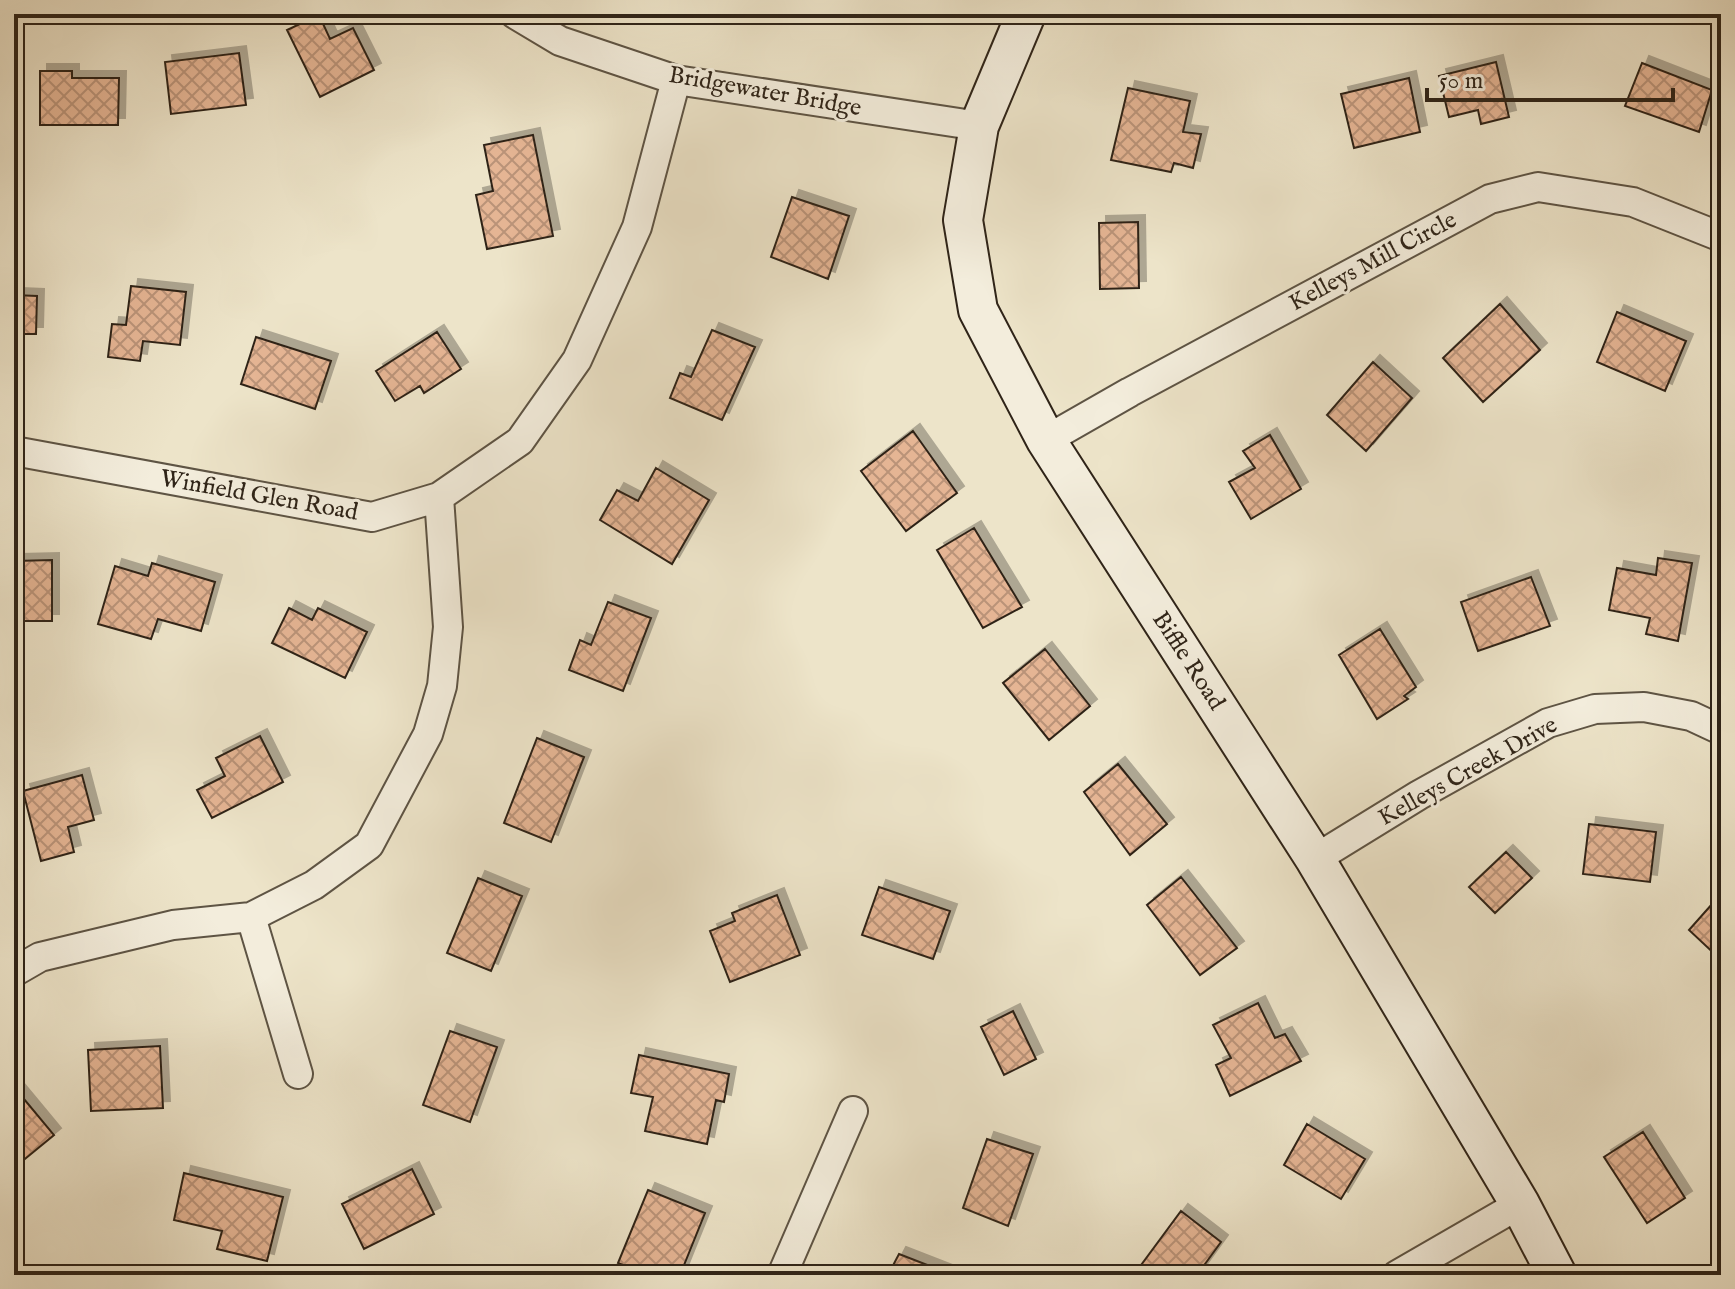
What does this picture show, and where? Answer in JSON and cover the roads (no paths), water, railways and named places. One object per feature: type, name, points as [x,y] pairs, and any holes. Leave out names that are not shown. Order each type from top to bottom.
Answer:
[{"type":"street","name":"Bridgewater Bridge","points":[[515,14],[560,41],[676,80],[979,126]]},
{"type":"street","name":"Biffle Road","points":[[1026,14],[979,126],[963,220],[978,310],[1046,440],[1315,859],[1520,1204],[1557,1275]]},
{"type":"street","name":"Winfield Glen Road","points":[[14,451],[372,517],[439,497],[520,441],[577,360],[637,227],[676,80]]},
{"type":"street","name":"Kelleys Mill Circle","points":[[1046,440],[1490,199],[1538,187],[1633,202],[1721,237]]},
{"type":"street","points":[[14,972],[40,957],[173,925],[251,917],[314,885],[369,845],[428,734],[442,686],[448,627],[439,497]]},
{"type":"street","name":"Kelleys Creek Drive","points":[[1315,859],[1419,795],[1548,723],[1595,709],[1644,707],[1691,716],[1721,730]]},
{"type":"street","points":[[251,917],[298,1074]]},
{"type":"street","points":[[782,1275],[853,1111]]},
{"type":"street","points":[[1397,1275],[1520,1204]]}]
